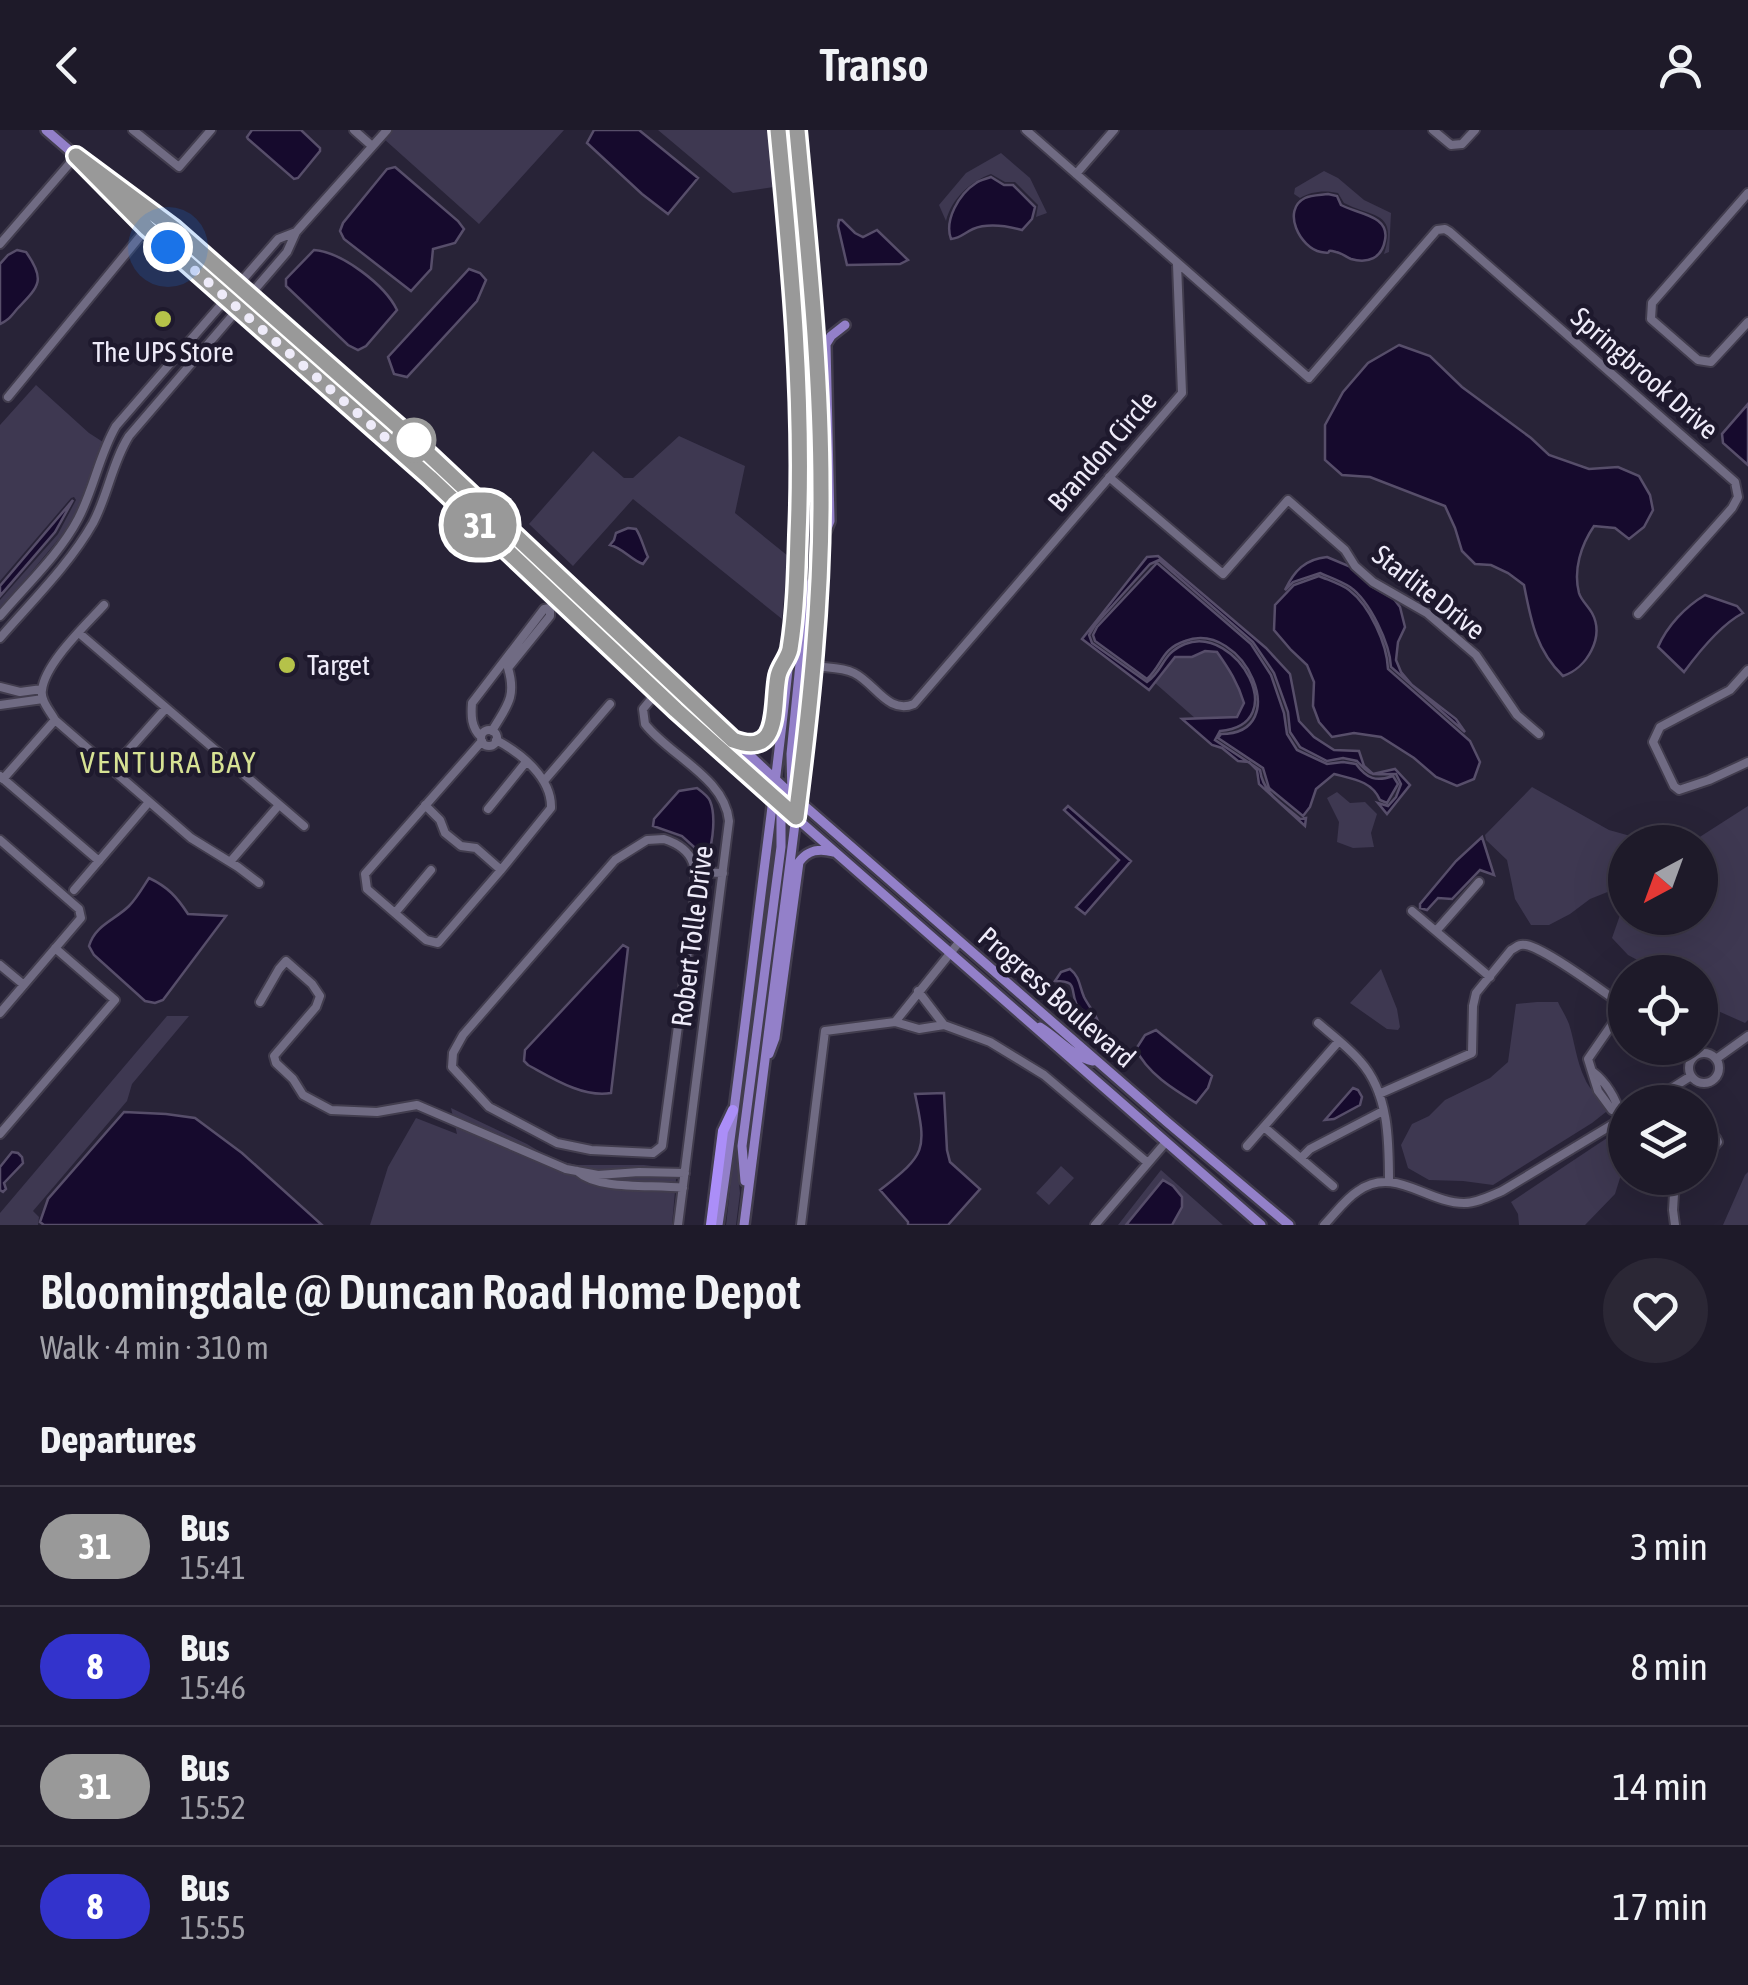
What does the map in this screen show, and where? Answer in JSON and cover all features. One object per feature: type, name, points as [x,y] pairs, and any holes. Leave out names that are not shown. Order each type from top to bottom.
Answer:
[{"type":"highway","points":[[711,1225],[723,1131],[733,1110]]},
{"type":"main road","points":[[782,130],[788,138],[804,311],[816,327]]},
{"type":"main road","points":[[747,1199],[742,1146],[782,840],[776,783],[797,561],[800,439],[782,130]]},
{"type":"main road","points":[[795,798],[814,666],[821,506],[816,327],[797,130]]},
{"type":"main road","points":[[54,132],[76,156]]},
{"type":"main road","name":"Progress Boulevard","points":[[76,156],[147,228],[395,446],[778,801],[1262,1225]]},
{"type":"main road","name":"Progress Boulevard","points":[[76,156],[158,216],[250,295],[408,435],[776,783],[1288,1225]]},
{"type":"main road","points":[[820,545],[830,521],[826,344],[845,325]]},
{"type":"main road","points":[[796,328],[807,346],[814,482],[821,506]]},
{"type":"main road","points":[[395,446],[408,435]]},
{"type":"main road","points":[[744,1225],[796,817],[791,754],[808,594],[797,561]]},
{"type":"main road","points":[[733,740],[752,744],[768,736],[778,671],[790,654]]},
{"type":"main road","points":[[718,1225],[778,801]]},
{"type":"main road","points":[[764,1065],[776,1038],[799,862],[810,851],[836,853]]},
{"type":"main road","points":[[971,972],[980,975],[1080,1058],[1096,1061]]},
{"type":"main road","points":[[1166,1122],[1166,1142]]},
{"type":"street","points":[[133,130],[180,167],[211,130]]},
{"type":"street","points":[[354,130],[372,146]]},
{"type":"street","points":[[0,638],[84,537],[129,436],[287,252],[296,232],[386,130]]},
{"type":"street","points":[[1026,130],[1177,264]]},
{"type":"street","points":[[1076,174],[1114,130]]},
{"type":"street","points":[[1434,130],[1451,145],[1462,144],[1476,130]]},
{"type":"street","points":[[0,244],[76,156]]},
{"type":"street","points":[[1748,193],[1652,302],[1651,318],[1698,360],[1711,362],[1748,322]]},
{"type":"street","points":[[8,397],[147,228]]},
{"type":"street","name":"Springbrook Drive","points":[[1177,264],[1309,378],[1439,229],[1450,232],[1735,482],[1737,501],[1638,614]]},
{"type":"street","points":[[0,616],[74,526],[116,426],[278,239],[296,232]]},
{"type":"street","name":"Brandon Circle","points":[[814,666],[852,672],[890,702],[910,706],[1182,393],[1177,264]]},
{"type":"street","points":[[116,426],[129,436]]},
{"type":"street","name":"Starlite Drive","points":[[1109,477],[1224,574],[1288,500],[1345,550],[1355,566],[1373,582],[1426,613],[1476,655],[1517,715],[1539,734]]},
{"type":"street","points":[[550,608],[544,609],[472,703],[475,731],[486,745],[491,746],[511,698],[508,668],[550,616],[550,608],[569,585]]},
{"type":"street","points":[[104,605],[55,660],[42,694],[55,720],[191,838],[258,884]]},
{"type":"street","points":[[79,633],[304,826]]},
{"type":"street","points":[[1747,675],[1730,690],[1660,727],[1653,742],[1679,790],[1748,762]]},
{"type":"street","points":[[0,687],[42,694]]},
{"type":"street","name":"Robert Tolle Drive","points":[[658,692],[643,709],[644,724],[714,787],[727,809],[729,821],[678,1225]]},
{"type":"street","points":[[0,705],[42,694]]},
{"type":"street","points":[[544,782],[610,704]]},
{"type":"street","points":[[112,770],[166,708]]},
{"type":"street","points":[[55,720],[2,778],[99,861]]},
{"type":"street","points":[[481,739],[365,874],[367,889],[426,940],[438,943],[551,808],[539,773],[494,735]]},
{"type":"street","points":[[488,809],[526,762]]},
{"type":"street","points":[[74,890],[149,802]]},
{"type":"street","points":[[230,862],[280,805]]},
{"type":"street","points":[[424,805],[440,820],[445,833],[461,846],[476,848],[501,870]]},
{"type":"street","points":[[0,840],[79,908],[81,918],[0,1013]]},
{"type":"street","points":[[647,840],[664,840],[678,844],[689,855],[696,872],[662,1146],[658,1152],[591,1150],[558,1143],[489,1107],[452,1067],[453,1053],[463,1035],[615,860],[647,840]]},
{"type":"street","points":[[395,913],[431,870]]},
{"type":"street","points":[[696,872],[722,872]]},
{"type":"street","points":[[1436,931],[1480,882]]},
{"type":"street","points":[[1412,911],[1490,977]]},
{"type":"street","points":[[894,1022],[960,941]]},
{"type":"street","points":[[1379,1094],[1472,1053],[1476,992],[1512,950],[1524,944],[1608,996]]},
{"type":"street","points":[[0,1134],[115,1000],[56,948]]},
{"type":"street","points":[[260,1002],[286,961],[320,996],[316,1007],[274,1056],[303,1095],[331,1110],[376,1112],[416,1105],[577,1171],[605,1175],[685,1174]]},
{"type":"street","points":[[0,965],[24,986]]},
{"type":"street","points":[[918,991],[944,1025]]},
{"type":"street","points":[[801,1225],[825,1031],[894,1022],[919,1030],[944,1025],[990,1042],[1044,1075],[1148,1163]]},
{"type":"street","points":[[1318,1023],[1361,1062],[1377,1085],[1389,1141],[1388,1182]]},
{"type":"street","points":[[1608,1031],[1588,1059],[1598,1091],[1608,1097]]},
{"type":"street","points":[[1718,1058],[1748,1036]]},
{"type":"street","points":[[1247,1146],[1338,1041]]},
{"type":"street","points":[[1688,1065],[1691,1076],[1700,1083],[1712,1080],[1717,1065]]},
{"type":"street","points":[[1678,1085],[1691,1076]]},
{"type":"street","points":[[1300,1158],[1384,1111]]},
{"type":"street","points":[[1324,1225],[1356,1192],[1369,1185],[1406,1184],[1450,1202],[1470,1202],[1502,1191],[1608,1125]]},
{"type":"street","points":[[1264,1127],[1333,1186]]},
{"type":"street","points":[[1095,1225],[1166,1142]]},
{"type":"street","points":[[577,1171],[602,1184],[683,1188]]},
{"type":"street","points":[[1674,1195],[1675,1225]]},
{"type":"shaded area","points":[[252,130],[301,130],[320,151],[294,179],[248,139]]},
{"type":"shaded area","points":[[391,130],[564,130],[479,224],[384,139]]},
{"type":"shaded area","points":[[594,130],[639,130],[698,178],[668,214],[587,143]]},
{"type":"shaded area","points":[[658,130],[769,130],[774,187],[733,193]]},
{"type":"shaded area","points":[[1001,153],[1030,178],[1047,213],[1036,217],[1038,205],[1015,182],[1005,182],[991,174],[963,192],[946,221],[939,205],[966,173]]},
{"type":"shaded area","points":[[395,167],[464,229],[455,243],[433,249],[431,269],[411,291],[344,239],[340,231],[387,169]]},
{"type":"shaded area","points":[[1324,171],[1364,200],[1391,213],[1389,252],[1384,254],[1388,230],[1380,218],[1344,203],[1338,193],[1319,192],[1300,198],[1294,194],[1295,188]]},
{"type":"shaded area","points":[[991,177],[1004,185],[1013,185],[1035,207],[1032,219],[1022,230],[985,226],[951,239],[951,216],[959,201],[976,183]]},
{"type":"shaded area","points":[[1337,196],[1341,205],[1371,216],[1382,225],[1385,240],[1377,255],[1357,260],[1332,251],[1321,252],[1306,244],[1296,228],[1294,211],[1307,197]]},
{"type":"shaded area","points":[[839,220],[863,237],[877,230],[908,260],[900,264],[847,265]]},
{"type":"shaded area","points":[[17,250],[26,252],[36,269],[37,282],[10,318],[0,324],[0,264]]},
{"type":"shaded area","points":[[314,250],[362,271],[397,310],[358,350],[286,286],[286,279]]},
{"type":"shaded area","points":[[469,269],[486,280],[477,301],[407,377],[394,374],[388,357]]},
{"type":"shaded area","points":[[1399,345],[1430,356],[1462,387],[1549,455],[1589,469],[1618,467],[1639,476],[1650,495],[1653,510],[1644,527],[1629,539],[1615,528],[1594,526],[1585,541],[1577,584],[1592,613],[1596,632],[1586,659],[1572,672],[1563,676],[1541,645],[1524,585],[1491,565],[1475,564],[1462,551],[1445,506],[1370,477],[1342,475],[1325,460],[1325,425],[1343,392],[1368,363]]},
{"type":"shaded area","points":[[36,385],[103,442],[71,524],[0,610],[0,600],[58,534],[76,500],[71,498],[0,581],[0,425]]},
{"type":"shaded area","points":[[1748,404],[1748,465],[1723,443],[1722,434]]},
{"type":"shaded area","points":[[679,436],[745,466],[735,513],[788,556],[782,619],[633,499],[573,566],[529,524],[593,451],[624,478],[633,478]]},
{"type":"shaded area","points":[[73,500],[55,532],[0,596],[0,586]]},
{"type":"shaded area","points":[[636,529],[641,539],[648,557],[643,564],[610,545],[616,533]]},
{"type":"shaded area","points":[[1158,556],[1266,648],[1290,674],[1299,721],[1314,737],[1334,750],[1359,751],[1364,766],[1373,774],[1357,761],[1327,761],[1300,747],[1290,732],[1288,712],[1274,673],[1253,642],[1159,560],[1150,564],[1095,625],[1089,635],[1092,643],[1147,682],[1171,652],[1185,644],[1204,642],[1223,648],[1238,661],[1255,696],[1253,712],[1242,725],[1220,731],[1215,740],[1248,762],[1238,761],[1212,745],[1182,719],[1237,717],[1244,703],[1217,652],[1175,657],[1149,690],[1082,639],[1147,557]]},
{"type":"shaded area","points":[[1327,557],[1351,567],[1371,586],[1394,599],[1405,627],[1396,660],[1401,672],[1456,719],[1465,732],[1391,667],[1378,624],[1350,587],[1320,573],[1293,582],[1285,590],[1301,567]]},
{"type":"shaded area","points":[[1157,563],[1251,644],[1271,675],[1287,734],[1297,750],[1327,764],[1356,764],[1372,778],[1393,776],[1398,784],[1387,803],[1367,785],[1334,774],[1316,789],[1303,816],[1269,788],[1263,768],[1218,738],[1243,729],[1255,716],[1258,699],[1253,679],[1226,646],[1207,639],[1177,644],[1147,679],[1095,641],[1097,627]]},
{"type":"shaded area","points":[[1319,576],[1357,597],[1376,626],[1388,669],[1470,741],[1480,762],[1474,779],[1457,786],[1436,777],[1381,737],[1354,733],[1332,737],[1319,722],[1313,706],[1314,682],[1307,665],[1274,630],[1275,605],[1294,585]]},
{"type":"shaded area","points":[[1705,595],[1737,606],[1743,613],[1719,631],[1684,672],[1658,647],[1677,618]]},
{"type":"shaded area","points":[[1204,651],[1217,652],[1233,674],[1244,703],[1236,718],[1196,719],[1155,683],[1175,657],[1192,657]]},
{"type":"shaded area","points":[[1251,764],[1260,770],[1265,786],[1275,798],[1300,819],[1306,818],[1305,826],[1259,784],[1257,770]]},
{"type":"shaded area","points":[[1395,769],[1410,785],[1387,814],[1378,803],[1388,806],[1401,784],[1396,774],[1373,774]]},
{"type":"shaded area","points":[[1532,787],[1608,829],[1608,892],[1549,925],[1531,925],[1515,899],[1507,860],[1485,835]]},
{"type":"shaded area","points":[[697,788],[709,799],[713,813],[711,843],[708,855],[704,856],[682,836],[653,826],[654,819],[679,791]]},
{"type":"shaded area","points":[[1337,792],[1350,803],[1365,802],[1377,814],[1371,833],[1374,847],[1353,848],[1337,842],[1339,822],[1327,798]]},
{"type":"shaded area","points":[[1068,806],[1131,861],[1085,914],[1076,907],[1119,860],[1064,810]]},
{"type":"shaded area","points":[[1748,806],[1745,1023],[1718,1011],[1718,955],[1628,955],[1612,938],[1718,935],[1718,825]]},
{"type":"shaded area","points":[[1482,837],[1494,875],[1480,870],[1452,899],[1438,898],[1427,910],[1420,908],[1456,861]]},
{"type":"shaded area","points":[[149,878],[172,893],[188,914],[226,916],[163,1000],[155,1003],[145,1001],[89,946],[101,928],[132,903]]},
{"type":"shaded area","points":[[623,945],[628,948],[611,1093],[579,1090],[528,1065],[524,1061],[525,1050]]},
{"type":"shaded area","points":[[1070,969],[1097,1019],[1077,1006],[1070,984],[1055,981],[1061,972]]},
{"type":"shaded area","points":[[1381,969],[1397,1009],[1398,1030],[1387,1029],[1350,1003]]},
{"type":"shaded area","points":[[1558,1002],[1569,1024],[1585,1079],[1608,1104],[1608,1110],[1493,1185],[1429,1180],[1408,1168],[1401,1145],[1412,1124],[1429,1116],[1445,1100],[1490,1078],[1508,1062],[1516,1004]]},
{"type":"shaded area","points":[[167,1016],[189,1016],[132,1084],[127,1101],[33,1211],[39,1217],[38,1225],[0,1225],[0,1213]]},
{"type":"shaded area","points":[[1156,1030],[1212,1076],[1196,1103],[1154,1073],[1136,1049],[1145,1035]]},
{"type":"shaded area","points":[[1353,1088],[1362,1097],[1360,1105],[1325,1120]]},
{"type":"shaded area","points":[[944,1093],[950,1162],[980,1189],[948,1225],[908,1225],[880,1190],[907,1168],[919,1150],[921,1128],[915,1094]]},
{"type":"shaded area","points":[[451,1108],[552,1159],[576,1165],[677,1169],[672,1225],[370,1225],[388,1167],[416,1118],[457,1134]]},
{"type":"shaded area","points":[[124,1112],[195,1118],[242,1153],[322,1225],[44,1225],[40,1222],[48,1199]]},
{"type":"shaded area","points":[[1608,1137],[1608,1195],[1614,1195],[1585,1225],[1519,1225],[1511,1202]]},
{"type":"shaded area","points":[[735,1145],[740,1193],[736,1225],[726,1225]]},
{"type":"shaded area","points":[[12,1152],[22,1157],[23,1163],[4,1183],[3,1192],[0,1167]]},
{"type":"shaded area","points":[[1061,1166],[1074,1178],[1049,1205],[1036,1193]]},
{"type":"shaded area","points":[[1161,1170],[1223,1225],[1172,1225],[1182,1207],[1163,1180],[1126,1225],[1118,1225]]},
{"type":"shaded area","points":[[1748,1172],[1748,1225],[1723,1225],[1745,1175]]},
{"type":"shaded area","points":[[1163,1180],[1182,1197],[1182,1207],[1172,1225],[1126,1225]]},
{"type":"bus line","name":"31","points":[[778,130],[800,401],[798,552],[790,654],[778,671],[770,731],[764,741],[756,744],[733,740],[408,435],[158,216],[76,156],[147,228],[430,478],[676,710],[796,817],[818,622],[821,493],[816,327],[797,130]]},
{"type":"place","name":"The UPS Store","points":[[163,319]]},
{"type":"place","name":"Target","points":[[287,665]]},
{"type":"district","name":"VENTURA BAY","points":[[169,763]]},
{"type":"route","points":[[168,247],[395,446],[408,435],[414,440]]}]
